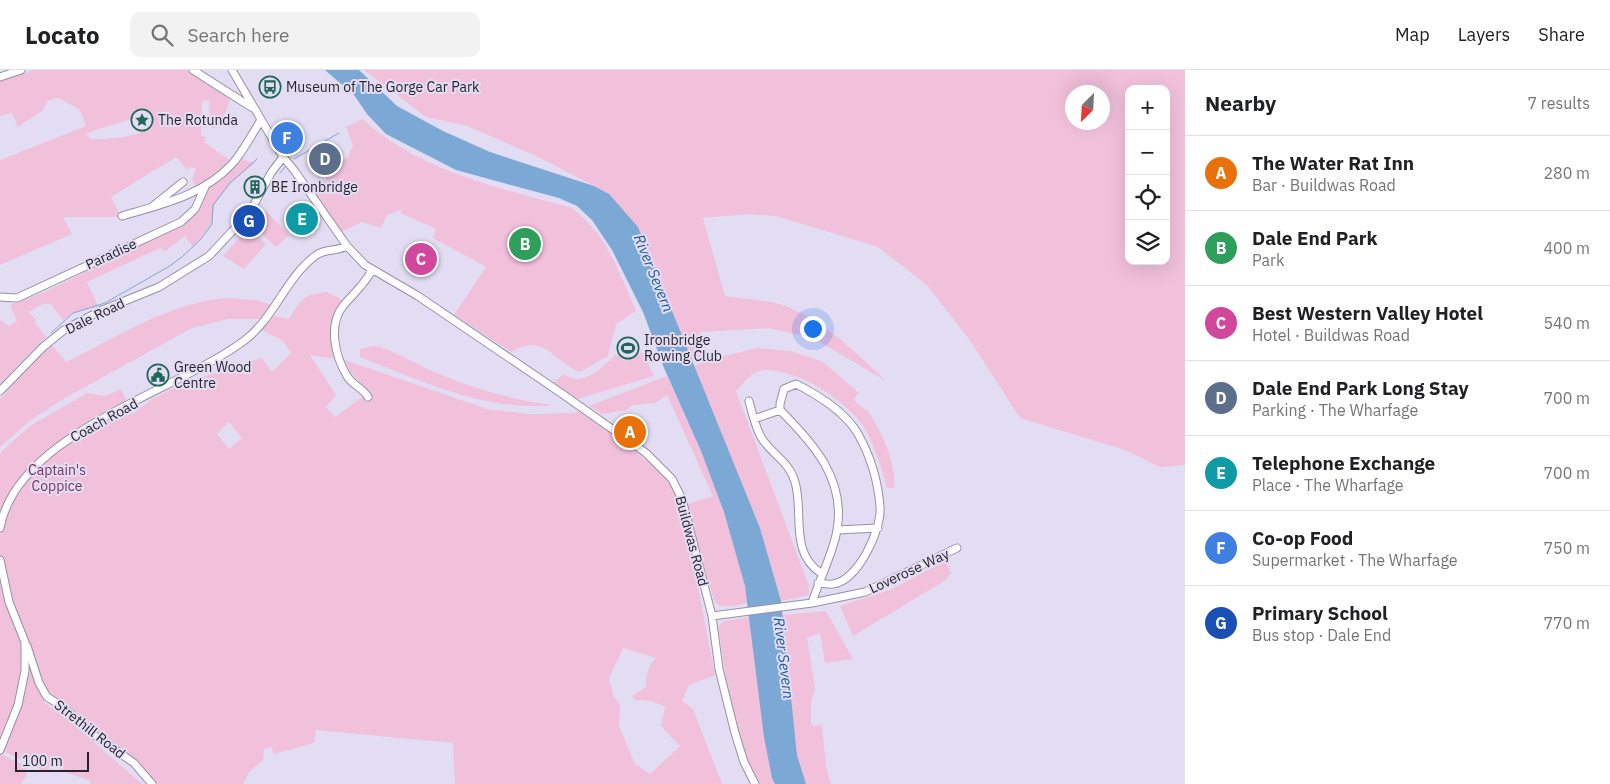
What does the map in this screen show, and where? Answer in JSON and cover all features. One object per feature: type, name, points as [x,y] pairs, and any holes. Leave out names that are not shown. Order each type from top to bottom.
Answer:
[{"type":"street","points":[[0,77],[21,70]]},
{"type":"street","points":[[193,70],[252,108]]},
{"type":"street","points":[[232,70],[252,108]]},
{"type":"street","name":"Buildwas Road","points":[[252,108],[283,157],[347,246],[372,270],[418,296],[655,461],[672,479],[682,499],[712,616],[720,669],[735,733],[744,762],[755,784]]},
{"type":"street","name":"Paradise","points":[[122,216],[153,207],[204,187],[234,161],[261,120]]},
{"type":"street","name":"Dale Road","points":[[0,391],[43,347],[64,330],[100,312],[159,287],[204,259],[226,240],[250,212],[271,172],[283,157]]},
{"type":"street","points":[[153,207],[183,182]]},
{"type":"street","name":"Paradise","points":[[0,297],[17,298],[181,222],[195,209],[204,187]]},
{"type":"street","name":"Coach Road","points":[[0,528],[5,506],[16,486],[60,444],[168,386],[244,341],[270,316],[308,262],[322,252],[347,246]]},
{"type":"street","points":[[367,393],[350,381],[344,371],[337,354],[335,330],[342,307],[367,280],[372,270]]},
{"type":"street","points":[[812,603],[818,583],[821,573],[837,530],[838,506],[833,478],[823,458],[780,410],[784,389],[796,384],[811,391],[837,411],[857,433],[876,471],[880,509],[878,528],[863,560],[848,577],[834,584],[818,583]]},
{"type":"street","points":[[749,401],[762,438],[774,454],[788,466],[795,481],[798,496],[798,530],[806,559],[813,568],[821,573]]},
{"type":"street","points":[[754,419],[780,410]]},
{"type":"street","points":[[837,530],[878,528]]},
{"type":"street","name":"Loverose Way","points":[[712,616],[812,603],[865,592],[958,548]]},
{"type":"street","points":[[0,560],[9,602],[25,642],[25,671],[22,688],[18,705],[0,750]]},
{"type":"street","name":"Strethill Road","points":[[25,642],[39,683],[47,697],[62,706],[99,739],[134,763],[152,784]]},
{"type":"green space","points":[[34,70],[190,70],[231,96],[226,112],[215,128],[210,126],[209,100],[202,101],[201,136],[206,137],[204,142],[231,161],[196,188],[192,179],[196,169],[190,167],[187,170],[176,157],[111,197],[121,217],[63,217],[72,234],[0,265],[0,160],[86,126],[80,110],[59,98],[48,100],[42,111],[18,127],[12,113],[0,116],[0,81]],"holes":[[[146,115],[154,120],[152,128],[130,135],[91,139],[86,135],[92,131]]]},
{"type":"green space","points":[[364,70],[1185,70],[1185,465],[1159,467],[1125,450],[1020,418],[971,342],[927,285],[878,247],[776,216],[748,214],[703,218],[725,296],[777,303],[798,311],[838,338],[886,381],[813,338],[768,328],[700,332],[707,353],[691,360],[638,227],[604,191],[536,156],[467,126],[426,117]]},
{"type":"green space","points":[[363,119],[384,137],[434,165],[489,185],[572,208],[584,219],[595,230],[611,255],[636,311],[616,324],[608,356],[580,372],[570,367],[548,350],[540,347],[532,345],[511,352],[454,315],[486,267],[433,238],[436,229],[400,213],[402,209],[387,215],[381,228],[362,222],[341,232],[311,186],[326,180],[326,173],[348,157],[353,145],[346,127]]},
{"type":"green space","points":[[239,158],[255,163],[231,183],[214,205],[212,224],[193,247],[185,236],[165,251],[160,248],[87,282],[98,306],[73,313],[63,320],[51,304],[41,305],[34,309],[29,313],[36,319],[35,323],[46,337],[0,384],[0,320],[9,326],[17,321],[10,305],[45,292],[91,269],[92,266],[183,224],[196,213],[207,189]]},
{"type":"green space","points":[[266,211],[289,235],[276,247],[249,221],[255,213],[263,220],[266,217],[263,214]]},
{"type":"green space","points":[[248,228],[266,244],[244,269],[223,256]]},
{"type":"green space","name":"Captain's Coppice","points":[[327,292],[344,301],[338,310],[337,359],[310,355],[336,395],[326,407],[335,417],[362,397],[364,399],[368,397],[369,391],[350,372],[345,360],[487,409],[529,414],[575,413],[579,411],[661,471],[675,495],[681,512],[715,675],[689,685],[682,701],[693,709],[722,784],[455,784],[453,743],[316,730],[314,743],[274,754],[271,747],[264,749],[263,760],[249,772],[243,784],[156,784],[131,757],[91,730],[49,692],[43,702],[65,717],[142,784],[90,784],[91,781],[67,773],[56,762],[46,772],[3,751],[1,754],[26,766],[27,774],[21,784],[0,784],[0,454],[30,426],[87,393],[105,396],[121,389],[133,414],[152,399],[184,383],[262,358],[272,372],[291,353],[283,341],[261,330],[275,316],[289,319],[300,302],[307,296]],"holes":[[[229,422],[242,438],[229,449],[217,434]],[[623,648],[656,658],[649,668],[646,687],[632,696],[635,700],[652,701],[665,707],[661,726],[680,746],[650,774],[635,764],[619,726],[620,705],[613,695],[609,678]]]},
{"type":"green space","points":[[228,298],[257,300],[271,305],[262,319],[228,319],[192,328],[65,398],[31,420],[0,447],[0,399],[30,365],[52,345],[66,362],[165,313],[206,301]]},
{"type":"green space","points":[[374,346],[386,349],[434,372],[478,388],[507,397],[553,405],[503,404],[454,393],[360,357],[360,349]]},
{"type":"green space","points":[[758,348],[790,351],[823,362],[859,393],[854,398],[855,401],[870,414],[880,431],[891,459],[894,479],[894,488],[887,488],[875,451],[862,425],[848,409],[827,392],[788,373],[763,370],[751,375],[736,391],[809,586],[809,595],[781,601],[760,528],[694,366],[710,359]]},
{"type":"green space","points":[[643,352],[654,376],[578,399],[553,383],[564,374],[571,378],[585,378],[605,365],[616,354],[624,361]]},
{"type":"green space","points":[[667,376],[704,458],[726,516],[743,575],[748,603],[726,607],[715,602],[700,557],[688,504],[713,496],[667,395],[655,403],[633,405],[626,410],[602,414],[589,406]]},
{"type":"green space","points":[[945,561],[951,573],[946,580],[853,636],[840,606],[890,590]]},
{"type":"green space","points":[[826,611],[853,659],[825,663],[820,633],[807,638],[815,689],[811,702],[811,726],[822,725],[826,767],[831,784],[806,784],[797,755],[782,615]]},
{"type":"green space","points":[[750,617],[764,737],[775,784],[760,784],[743,749],[732,711],[719,632],[719,626],[724,621]]},
{"type":"water","name":"River Severn","points":[[325,70],[359,70],[397,106],[443,131],[490,152],[594,186],[609,194],[638,227],[760,528],[781,601],[797,755],[806,784],[775,784],[772,778],[764,737],[745,586],[724,512],[701,451],[664,368],[643,312],[612,250],[592,220],[577,206],[559,198],[456,170],[386,134],[367,114],[354,95]]},
{"type":"waterway","points":[[294,159],[339,133]]},
{"type":"waterway","points":[[51,333],[73,313],[105,303],[182,257],[201,239],[212,224],[213,205],[230,183],[257,159]]},
{"type":"waterway","points":[[280,173],[286,166]]},
{"type":"place","name":"Museum of The Gorge Car Park","points":[[270,87]]},
{"type":"place","name":"The Rotunda","points":[[142,120]]},
{"type":"place","name":"Co-op Food","points":[[287,138]]},
{"type":"place","name":"Dale End Park Long Stay","points":[[325,159]]},
{"type":"place","name":"BE Ironbridge","points":[[255,187]]},
{"type":"place","name":"Telephone Exchange","points":[[302,219]]},
{"type":"place","name":"Primary School","points":[[249,221]]},
{"type":"place","name":"Dale End Park","points":[[525,244]]},
{"type":"place","name":"Best Western Valley Hotel","points":[[421,259]]},
{"type":"place","name":"Ironbridge Rowing Club","points":[[628,348]]},
{"type":"place","name":"Green Wood Centre","points":[[158,375]]},
{"type":"place","name":"The Water Rat Inn","points":[[630,432]]}]
